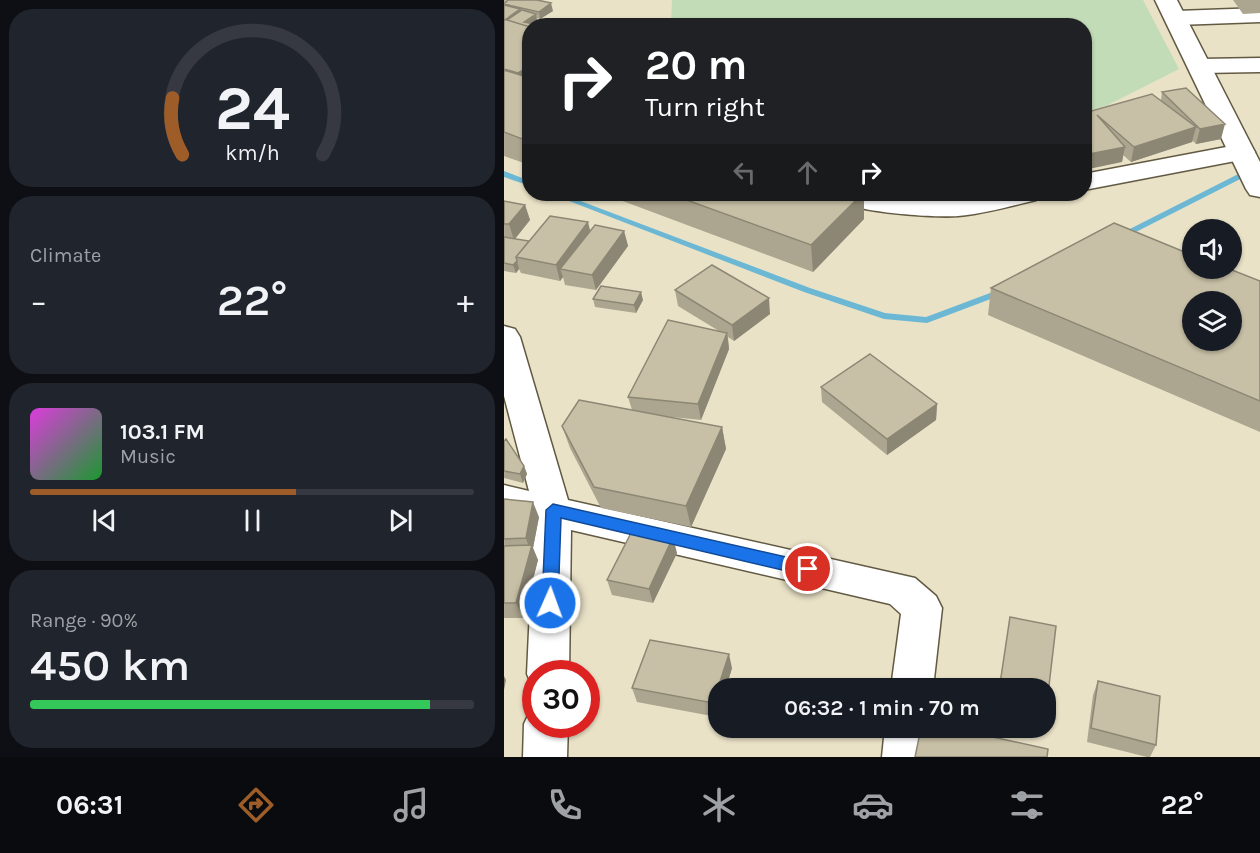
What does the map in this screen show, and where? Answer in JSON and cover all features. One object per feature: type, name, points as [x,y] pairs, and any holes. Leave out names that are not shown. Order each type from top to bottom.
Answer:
[{"type":"street","points":[[1172,9],[1260,15]]},
{"type":"street","points":[[1092,182],[1254,175],[1172,9]]},
{"type":"street","points":[[1201,66],[1260,65]]},
{"type":"street","points":[[864,201],[957,208],[992,201]]},
{"type":"street","points":[[504,337],[553,510],[548,660]]},
{"type":"street","points":[[504,500],[901,590],[922,608],[913,678]]},
{"type":"street","points":[[545,757],[546,738]]},
{"type":"street","points":[[904,757],[906,738]]},
{"type":"green space","points":[[672,0],[1143,0],[1179,69],[1108,105],[1092,110],[1092,18],[671,18]]},
{"type":"building","points":[[508,0],[537,0],[551,3],[539,12],[504,4]]},
{"type":"building","points":[[504,5],[520,9],[505,20]]},
{"type":"building","points":[[522,10],[536,14],[530,18],[522,18],[522,25],[507,20]]},
{"type":"building","points":[[504,19],[522,25],[522,71],[518,73],[504,69]]},
{"type":"building","points":[[504,70],[522,76],[522,139],[504,132]]},
{"type":"building","points":[[1186,88],[1225,124],[1200,129],[1162,92]]},
{"type":"building","points":[[1152,94],[1196,127],[1134,147],[1097,115],[1125,147],[1092,153],[1092,111]]},
{"type":"building","points":[[504,201],[525,205],[509,224],[504,224]]},
{"type":"building","points":[[689,201],[855,201],[811,245]]},
{"type":"building","points":[[550,216],[588,222],[556,265],[516,257]]},
{"type":"building","points":[[1114,223],[1182,251],[1182,279],[1242,279],[1242,274],[1260,281],[1260,401],[991,288]]},
{"type":"building","points":[[595,225],[624,231],[592,275],[560,269]]},
{"type":"building","points":[[504,237],[529,241],[516,257],[517,261],[513,265],[504,263]]},
{"type":"building","points":[[712,265],[769,298],[732,325],[675,290]]},
{"type":"building","points":[[601,286],[641,292],[634,305],[593,299]]},
{"type":"building","points":[[668,320],[727,333],[698,404],[628,397]]},
{"type":"building","points":[[870,354],[937,404],[887,439],[821,387]]},
{"type":"building","points":[[579,400],[722,427],[686,506],[594,487],[562,426]]},
{"type":"building","points":[[506,439],[524,466],[520,474],[504,471],[504,441]]},
{"type":"building","points":[[504,499],[533,502],[526,538],[504,539]]},
{"type":"building","points":[[633,529],[673,537],[649,589],[607,580]]},
{"type":"building","points":[[532,545],[516,603],[504,603],[504,546]]},
{"type":"building","points":[[1010,617],[1056,626],[1050,678],[1001,678]]},
{"type":"building","points":[[650,640],[729,654],[721,678],[708,678],[708,702],[632,688]]},
{"type":"building","points":[[1098,681],[1160,696],[1156,745],[1091,728]]},
{"type":"building","points":[[919,738],[997,738],[1048,749],[1047,757],[915,757]]},
{"type":"waterway","points":[[1121,236],[1260,166]]},
{"type":"waterway","points":[[504,174],[522,181]]},
{"type":"waterway","points":[[573,201],[807,290],[884,316],[927,320],[1001,292]]},
{"type":"route","points":[[550,603],[553,510],[808,569]]}]
